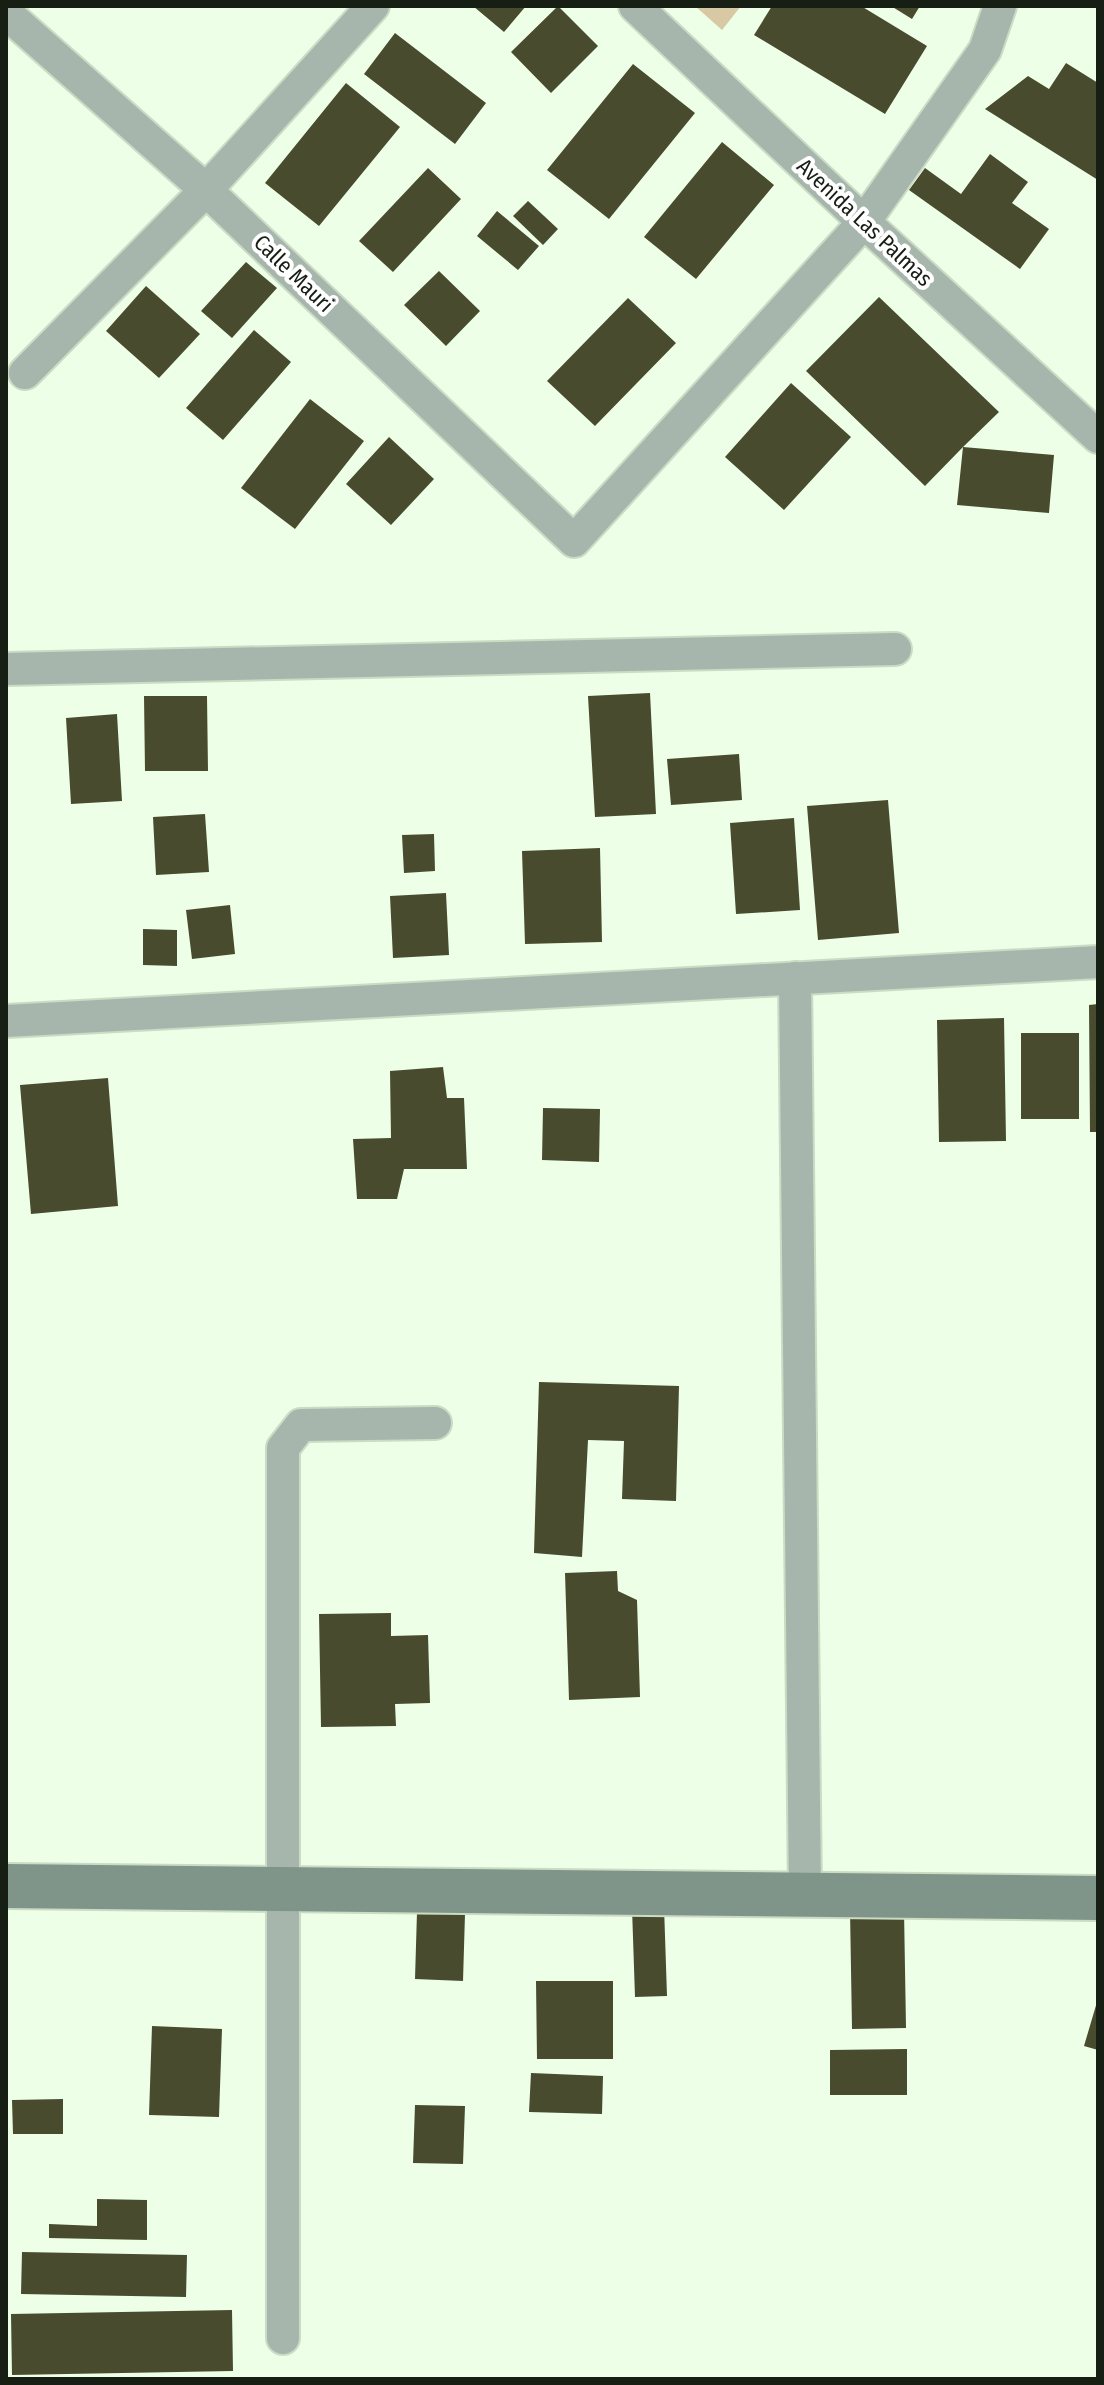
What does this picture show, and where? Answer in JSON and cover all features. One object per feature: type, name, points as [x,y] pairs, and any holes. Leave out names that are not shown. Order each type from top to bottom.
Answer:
[{"type":"street","points":[[25,373],[206,190],[373,6]]},
{"type":"street","name":"Avenida Las Palmas","points":[[635,6],[1098,437]]},
{"type":"street","points":[[864,222],[985,50],[1000,6]]},
{"type":"street","name":"Calle Mauri","points":[[6,13],[206,190],[574,541],[864,222]]},
{"type":"street","points":[[6,669],[895,649]]},
{"type":"street","points":[[6,1021],[1098,962]]},
{"type":"street","points":[[795,978],[805,1894]]},
{"type":"street","points":[[283,2338],[283,1448],[301,1425],[435,1423]]},
{"type":"street","points":[[6,1886],[1098,1898]]},
{"type":"shaded area","points":[[695,6],[741,6],[722,30]]},
{"type":"building","points":[[473,6],[526,6],[504,32]]},
{"type":"building","points":[[558,6],[598,46],[551,93],[511,52]]},
{"type":"building","points":[[772,6],[861,6],[927,46],[885,114],[754,35]]},
{"type":"building","points":[[891,6],[920,6],[912,19]]},
{"type":"building","points":[[395,33],[486,103],[455,144],[364,74]]},
{"type":"building","points":[[1066,63],[1098,83],[1098,180],[985,109],[1028,76],[1049,89]]},
{"type":"building","points":[[633,64],[695,113],[609,219],[547,170]]},
{"type":"building","points":[[346,83],[400,127],[319,226],[265,183]]},
{"type":"building","points":[[722,142],[774,185],[696,279],[644,237]]},
{"type":"building","points":[[990,154],[1028,182],[1012,203],[1049,229],[1020,269],[909,190],[925,168],[961,194]]},
{"type":"building","points":[[428,168],[461,199],[393,272],[359,241]]},
{"type":"building","points":[[528,201],[558,229],[543,245],[513,216]]},
{"type":"building","points":[[497,211],[539,246],[518,270],[477,236]]},
{"type":"building","points":[[246,262],[277,288],[232,338],[201,311]]},
{"type":"building","points":[[439,271],[480,311],[446,346],[404,305]]},
{"type":"building","points":[[146,286],[200,334],[159,378],[106,331]]},
{"type":"building","points":[[879,297],[999,412],[925,486],[806,371]]},
{"type":"building","points":[[628,298],[676,343],[595,426],[547,381]]},
{"type":"building","points":[[254,330],[291,362],[223,440],[186,408]]},
{"type":"building","points":[[791,383],[851,437],[784,510],[725,457]]},
{"type":"building","points":[[310,399],[364,441],[295,529],[241,488]]},
{"type":"building","points":[[389,437],[434,479],[391,525],[346,484]]},
{"type":"building","points":[[963,447],[1054,455],[1049,513],[957,505]]},
{"type":"building","points":[[650,693],[656,814],[595,817],[588,696]]},
{"type":"building","points":[[144,696],[207,696],[208,771],[145,771]]},
{"type":"building","points":[[117,714],[122,801],[71,804],[66,718]]},
{"type":"building","points":[[739,754],[742,800],[671,805],[667,759]]},
{"type":"building","points":[[888,800],[899,933],[818,940],[807,806]]},
{"type":"building","points":[[205,814],[209,872],[156,875],[153,817]]},
{"type":"building","points":[[794,818],[800,910],[736,914],[730,823]]},
{"type":"building","points":[[434,834],[435,871],[404,873],[402,835]]},
{"type":"building","points":[[600,848],[602,942],[525,944],[522,851]]},
{"type":"building","points":[[446,893],[449,955],[393,958],[390,896]]},
{"type":"building","points":[[230,905],[235,954],[192,959],[186,910]]},
{"type":"building","points":[[143,929],[177,930],[177,966],[143,965]]},
{"type":"building","points":[[1098,1004],[1098,1132],[1090,1132],[1089,1005]]},
{"type":"building","points":[[1004,1018],[1006,1141],[939,1142],[937,1020]]},
{"type":"building","points":[[1021,1033],[1079,1033],[1079,1119],[1021,1119]]},
{"type":"building","points":[[443,1067],[447,1098],[464,1098],[467,1169],[404,1169],[397,1199],[357,1199],[353,1139],[391,1138],[390,1071]]},
{"type":"building","points":[[108,1078],[118,1206],[31,1214],[20,1085]]},
{"type":"building","points":[[543,1108],[600,1109],[599,1162],[542,1160]]},
{"type":"building","points":[[539,1382],[679,1386],[676,1501],[622,1499],[624,1441],[588,1440],[582,1557],[534,1553]]},
{"type":"building","points":[[617,1571],[618,1591],[637,1600],[640,1697],[569,1700],[565,1573]]},
{"type":"building","points":[[391,1613],[391,1636],[428,1635],[430,1703],[395,1704],[396,1726],[321,1727],[319,1614]]},
{"type":"building","points":[[664,1906],[667,1996],[635,1997],[632,1908]]},
{"type":"building","points":[[850,1910],[904,1910],[906,2028],[852,2029]]},
{"type":"building","points":[[417,1912],[465,1914],[463,1981],[415,1979]]},
{"type":"building","points":[[536,1981],[613,1981],[613,2059],[537,2059]]},
{"type":"building","points":[[1098,2002],[1098,2050],[1084,2046]]},
{"type":"building","points":[[152,2026],[222,2029],[219,2117],[149,2115]]},
{"type":"building","points":[[907,2049],[907,2095],[830,2095],[830,2050]]},
{"type":"building","points":[[531,2073],[603,2076],[602,2114],[529,2112]]},
{"type":"building","points":[[63,2099],[63,2134],[13,2134],[12,2100]]},
{"type":"building","points":[[415,2105],[465,2106],[463,2164],[413,2163]]},
{"type":"building","points":[[97,2199],[147,2200],[147,2240],[49,2238],[49,2224],[97,2226]]},
{"type":"building","points":[[22,2252],[187,2255],[186,2297],[21,2294]]},
{"type":"building","points":[[232,2310],[233,2371],[12,2375],[11,2314]]}]
